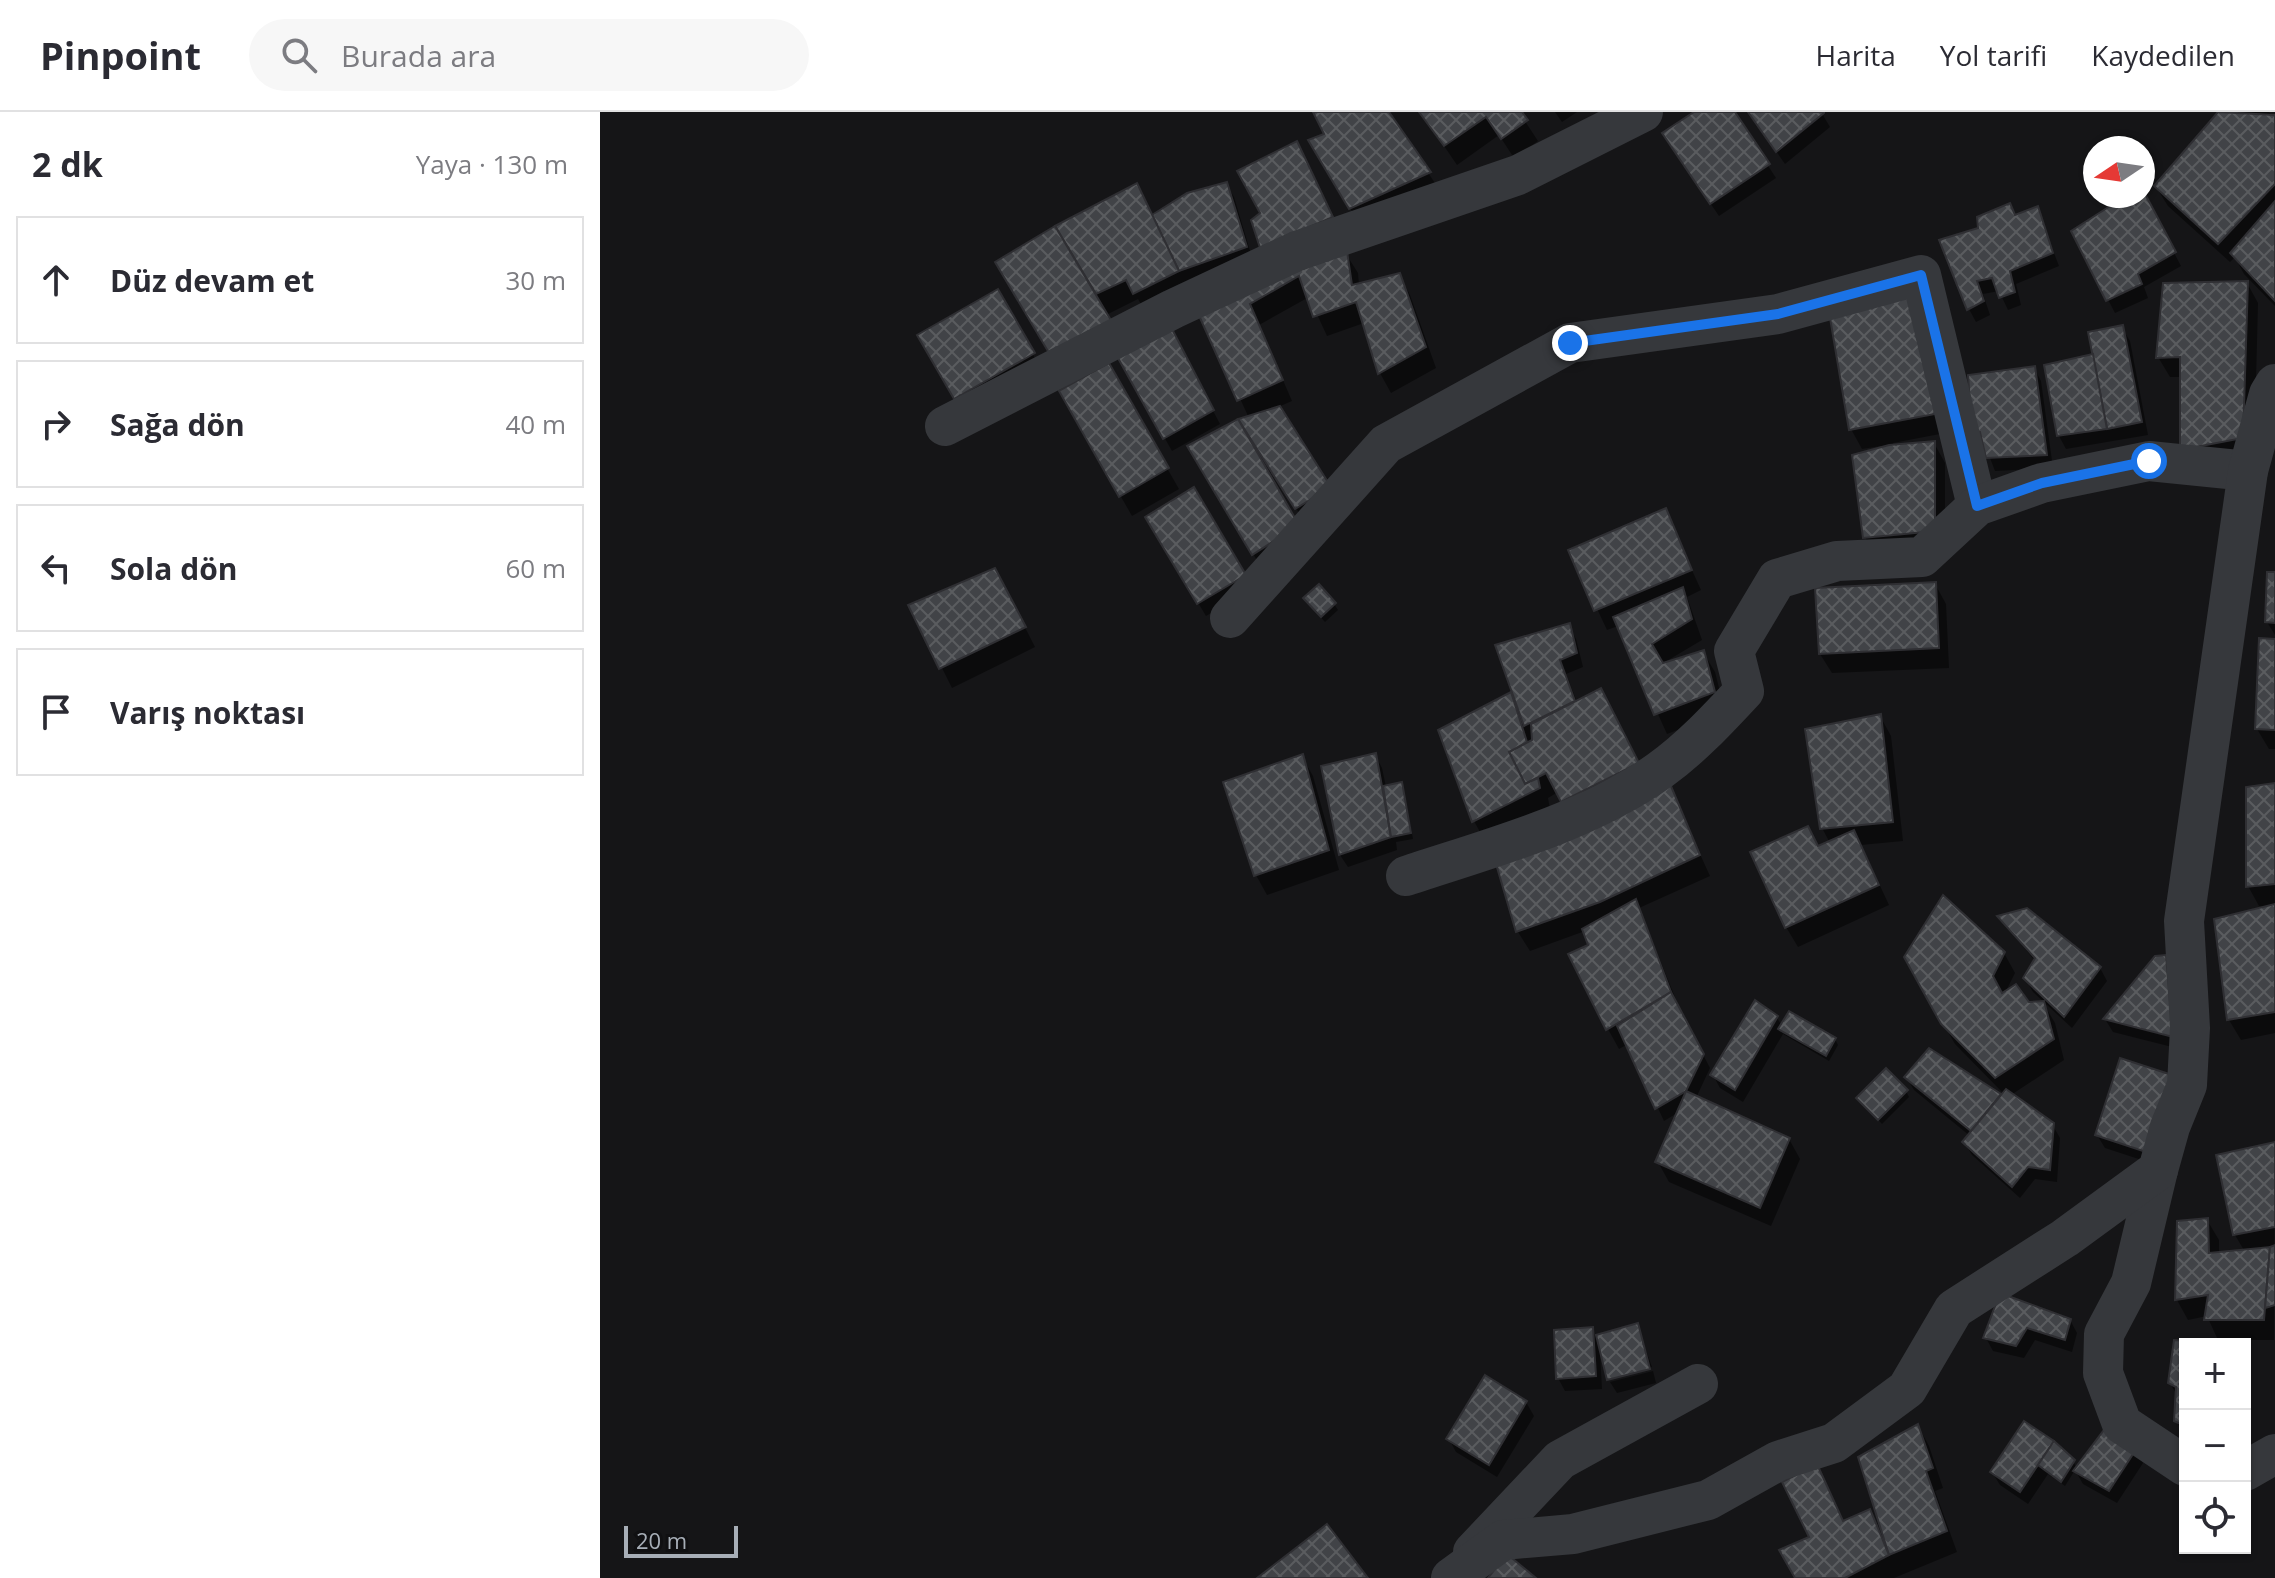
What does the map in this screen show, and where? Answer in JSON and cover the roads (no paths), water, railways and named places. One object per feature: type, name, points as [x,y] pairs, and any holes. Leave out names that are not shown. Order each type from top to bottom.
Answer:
[{"type":"street","points":[[945,426],[1173,309],[1297,251],[1518,175],[1643,112]]},
{"type":"street","points":[[1230,618],[1386,444],[1570,343],[1778,314],[1921,275],[1977,506]]},
{"type":"street","points":[[2179,1462],[2122,1424],[2103,1373],[2104,1334],[2131,1283],[2170,1127],[2187,1085],[2190,1028],[2184,921],[2248,471],[2269,394],[2275,384]]},
{"type":"street","points":[[1406,876],[1529,835],[1605,801],[1658,772],[1704,735],[1744,691],[1734,651],[1777,579],[1837,561],[1922,557],[1977,506],[2042,483],[2149,461],[2248,471]]},
{"type":"street","points":[[1450,1578],[1503,1540],[1573,1534],[1708,1500],[1778,1461],[1834,1443],[1907,1389],[1954,1309],[2065,1238],[2158,1170]]},
{"type":"street","points":[[1450,1578],[1560,1460],[1698,1384]]},
{"type":"street","points":[[2251,1468],[2275,1454]]}]
